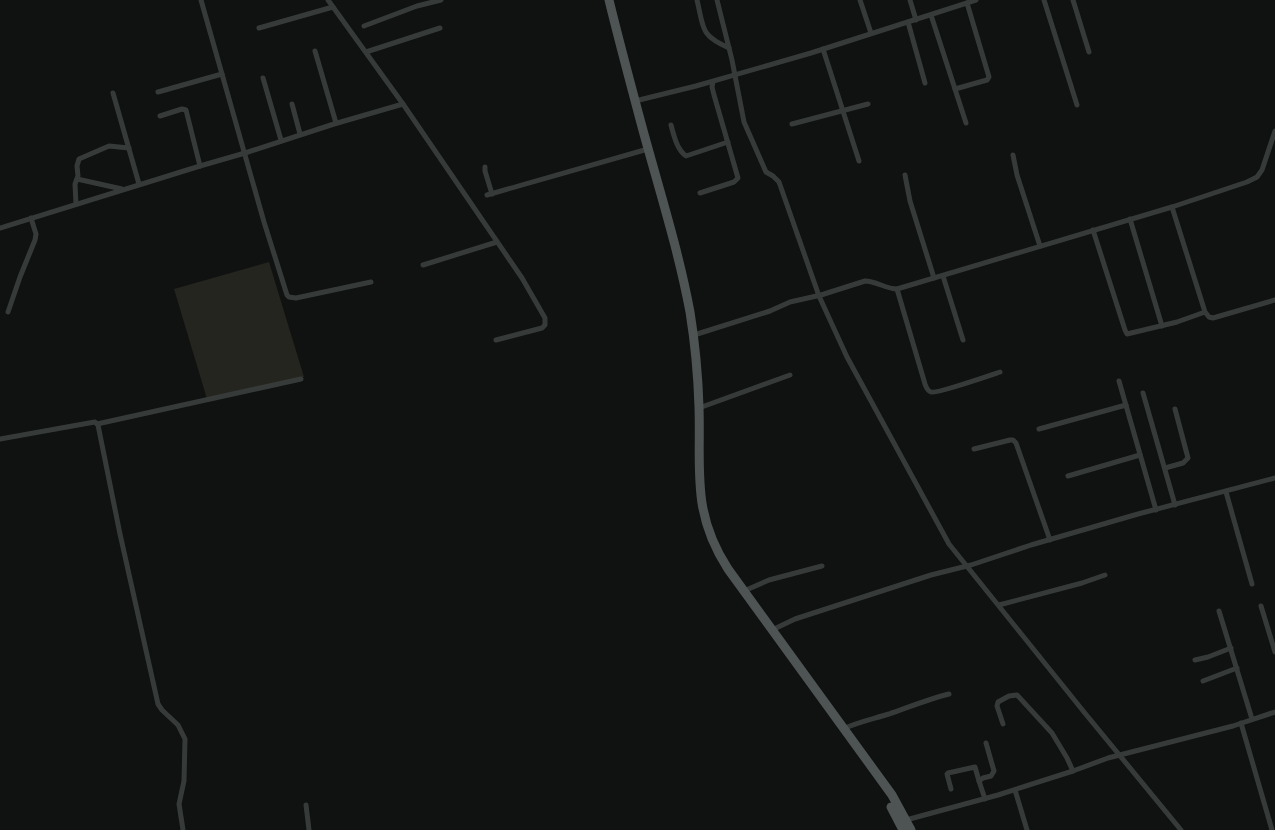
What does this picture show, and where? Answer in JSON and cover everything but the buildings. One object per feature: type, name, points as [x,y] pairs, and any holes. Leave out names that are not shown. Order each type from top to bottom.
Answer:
[{"type":"main road","points":[[609,0],[674,240],[694,335],[699,408],[700,490],[704,517],[711,539],[717,552],[744,591],[892,795],[908,827]]},
{"type":"street","points":[[201,0],[285,290],[289,297],[296,298],[371,282]]},
{"type":"street","points":[[328,0],[403,104],[522,278],[545,318],[546,323],[539,329],[496,340]]},
{"type":"street","points":[[364,26],[410,8],[441,0]]},
{"type":"street","points":[[697,0],[707,35],[729,48]]},
{"type":"street","points":[[717,0],[745,125],[766,172],[779,182],[819,296],[847,357],[949,544],[1181,830]]},
{"type":"street","points":[[860,0],[871,33]]},
{"type":"street","points":[[909,0],[916,20]]},
{"type":"street","points":[[636,101],[713,82],[823,50],[931,15],[958,3],[976,0]]},
{"type":"street","points":[[1044,0],[1077,105]]},
{"type":"street","points":[[1073,0],[1089,52]]},
{"type":"street","points":[[955,89],[987,80],[989,77],[967,3]]},
{"type":"street","points":[[259,28],[333,7]]},
{"type":"street","points":[[931,15],[966,123]]},
{"type":"street","points":[[908,22],[926,83]]},
{"type":"street","points":[[366,52],[440,28]]},
{"type":"street","points":[[823,50],[859,161]]},
{"type":"street","points":[[315,51],[336,123]]},
{"type":"street","points":[[158,93],[222,74]]},
{"type":"street","points":[[263,78],[280,140]]},
{"type":"street","points":[[700,193],[737,180],[712,87],[713,82]]},
{"type":"street","points":[[113,93],[139,184]]},
{"type":"street","points":[[292,104],[300,134]]},
{"type":"street","points":[[0,228],[403,104]]},
{"type":"street","points":[[792,124],[868,104]]},
{"type":"street","points":[[160,116],[182,109],[186,110],[200,166]]},
{"type":"street","points":[[671,125],[682,154],[686,156],[728,142]]},
{"type":"street","points":[[694,335],[770,311],[790,302],[819,296],[867,281],[897,289],[1172,207],[1257,177],[1264,165],[1275,131]]},
{"type":"street","points":[[76,204],[77,166],[81,157],[109,147],[129,148]]},
{"type":"street","points":[[486,167],[484,171],[489,194],[648,149]]},
{"type":"street","points":[[1012,155],[1040,246]]},
{"type":"street","points":[[905,175],[910,201],[934,278]]},
{"type":"street","points":[[77,179],[123,189]]},
{"type":"street","points":[[1172,207],[1205,312],[1209,317],[1213,318],[1275,300]]},
{"type":"street","points":[[8,312],[35,240],[36,234],[30,218]]},
{"type":"street","points":[[1130,219],[1162,326]]},
{"type":"street","points":[[1093,230],[1125,332],[1130,334],[1162,326],[1205,312]]},
{"type":"street","points":[[423,265],[497,242]]},
{"type":"street","points":[[943,276],[963,340]]},
{"type":"street","points":[[897,289],[925,384],[930,392],[1000,372]]},
{"type":"street","points":[[699,408],[790,375]]},
{"type":"street","points":[[0,439],[89,423],[97,424],[301,379]]},
{"type":"street","points":[[1119,381],[1156,510]]},
{"type":"street","points":[[1143,393],[1175,505]]},
{"type":"street","points":[[1039,429],[1126,405]]},
{"type":"street","points":[[1165,468],[1183,463],[1188,458],[1175,409]]},
{"type":"street","points":[[97,424],[158,704],[178,725],[185,739],[184,781],[179,804],[183,830]]},
{"type":"street","points":[[974,449],[1010,440],[1016,443],[1050,540]]},
{"type":"street","points":[[1068,476],[1140,455]]},
{"type":"street","points":[[772,630],[795,619],[838,604],[1050,540],[1275,478]]},
{"type":"street","points":[[1226,492],[1252,584]]},
{"type":"street","points":[[744,591],[769,580],[822,566]]},
{"type":"street","points":[[999,605],[1105,575]]},
{"type":"street","points":[[1261,606],[1275,652]]},
{"type":"street","points":[[1220,611],[1252,719]]},
{"type":"street","points":[[1195,660],[1230,648]]},
{"type":"street","points":[[1203,681],[1237,668]]},
{"type":"street","points":[[843,729],[949,694]]},
{"type":"street","points":[[1003,724],[997,706],[998,702],[1017,694],[1052,733],[1073,771]]},
{"type":"street","points":[[908,827],[1094,762],[1275,712]]},
{"type":"street","points":[[1241,723],[1272,830]]},
{"type":"street","points":[[979,781],[991,776],[994,771],[986,743]]},
{"type":"street","points":[[951,789],[947,774],[973,766],[985,799]]},
{"type":"street","points":[[1015,790],[1027,830]]},
{"type":"street","points":[[306,805],[309,830]]},
{"type":"shaded area","points":[[269,262],[304,377],[207,399],[174,289]]}]
